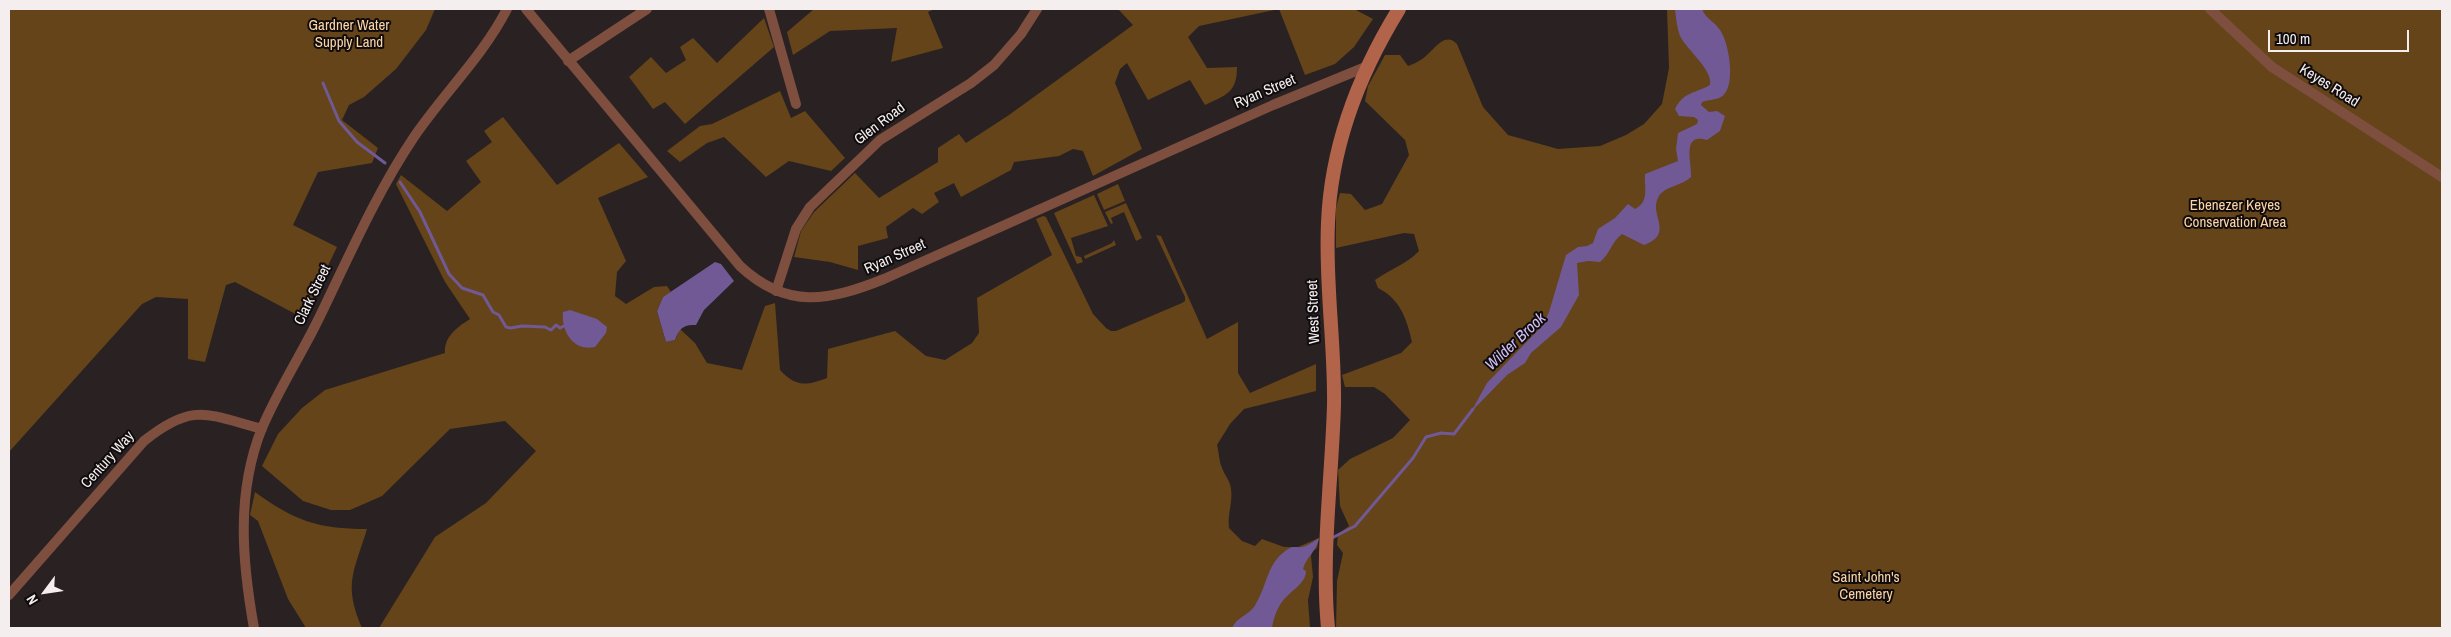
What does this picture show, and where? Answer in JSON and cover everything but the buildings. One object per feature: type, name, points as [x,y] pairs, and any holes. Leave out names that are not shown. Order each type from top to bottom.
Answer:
[{"type":"main road","name":"West Street","points":[[1328,628],[1328,548],[1334,404],[1328,264],[1329,210],[1334,166],[1355,93],[1399,9]]},
{"type":"street","name":"Clark Street","points":[[254,628],[244,562],[242,523],[248,480],[262,429],[312,332],[358,236],[393,171],[423,124],[486,44],[507,9]]},
{"type":"street","name":"Ryan Street","points":[[526,9],[740,266],[755,279],[776,291],[796,297],[835,296],[866,286],[1273,105],[1368,66]]},
{"type":"street","points":[[568,61],[647,9]]},
{"type":"street","points":[[769,9],[777,31],[796,104]]},
{"type":"street","name":"Glen Road","points":[[776,291],[796,229],[810,207],[880,140],[984,74],[1012,46],[1037,9]]},
{"type":"street","name":"Keyes Road","points":[[2210,9],[2272,67],[2442,177]]},
{"type":"street","name":"Century Way","points":[[9,594],[144,442],[168,423],[181,416],[198,414],[262,429]]},
{"type":"green space","name":"Gardner Water Supply Land","points":[[9,9],[435,9],[426,30],[396,69],[364,97],[349,105],[342,120],[378,148],[372,163],[318,172],[293,225],[337,247],[303,318],[235,282],[226,285],[205,362],[188,359],[188,299],[156,297],[142,304],[9,452]]},
{"type":"green space","points":[[814,9],[934,9],[928,12],[943,48],[891,62],[897,28],[830,31],[793,55],[787,32]]},
{"type":"green space","points":[[1118,9],[1279,9],[1199,26],[1188,37],[1207,68],[1237,67],[1235,82],[1229,92],[1205,105],[1190,80],[1148,100],[1127,63],[1120,69],[1115,83],[1142,149],[1093,176],[1083,151],[1073,149],[1059,156],[1014,162],[1011,170],[961,197],[954,183],[934,193],[939,202],[922,214],[913,208],[886,227],[888,238],[858,246],[858,270],[830,262],[794,257],[801,231],[814,212],[855,173],[879,198],[938,162],[938,148],[959,134],[966,143],[1009,115],[1133,25]]},
{"type":"green space","points":[[1279,9],[1354,9],[1373,19],[1354,47],[1335,64],[1305,75]]},
{"type":"green space","points":[[1667,9],[2442,9],[2442,628],[1336,628],[1337,581],[1343,553],[1337,545],[1338,534],[1349,526],[1340,506],[1338,470],[1350,459],[1393,438],[1410,420],[1385,394],[1374,387],[1345,387],[1342,375],[1401,353],[1412,342],[1408,325],[1401,310],[1392,298],[1378,288],[1375,280],[1419,251],[1414,234],[1404,233],[1336,248],[1336,208],[1340,193],[1351,194],[1365,210],[1382,204],[1409,155],[1405,140],[1365,101],[1368,86],[1385,55],[1400,55],[1408,66],[1422,59],[1443,41],[1452,40],[1457,44],[1483,107],[1508,135],[1558,149],[1600,146],[1626,135],[1644,124],[1662,104],[1669,68]]},
{"type":"green space","points":[[764,18],[774,47],[685,124],[665,102],[653,109],[629,77],[651,57],[666,73],[686,60],[680,47],[693,38],[717,63]]},
{"type":"green space","points":[[780,91],[791,118],[805,111],[845,158],[831,171],[789,161],[766,177],[724,137],[707,143],[680,162],[667,151],[700,126],[712,124]]},
{"type":"green space","points":[[503,117],[557,185],[619,143],[648,177],[598,198],[626,261],[617,272],[615,296],[626,304],[654,287],[667,286],[671,292],[663,297],[657,311],[666,342],[675,340],[680,329],[695,343],[707,363],[742,370],[765,306],[775,303],[780,370],[796,382],[813,383],[827,378],[828,349],[895,331],[926,356],[945,360],[972,343],[979,333],[977,298],[1052,255],[1036,219],[1043,216],[1046,217],[1093,314],[1106,328],[1116,331],[1185,301],[1185,297],[1156,235],[1161,236],[1207,339],[1238,322],[1238,373],[1250,393],[1316,364],[1316,391],[1244,409],[1230,424],[1217,445],[1221,465],[1231,489],[1229,528],[1242,541],[1255,546],[1262,539],[1284,547],[1298,547],[1319,538],[1317,548],[1312,552],[1311,556],[1313,577],[1308,600],[1310,628],[379,628],[435,537],[486,503],[536,451],[505,421],[450,429],[382,496],[350,510],[331,510],[303,501],[262,466],[278,434],[302,408],[325,390],[445,353],[445,347],[449,338],[456,329],[470,319],[445,282],[396,184],[401,175],[447,211],[481,182],[466,161],[492,142],[484,131]]},
{"type":"green space","points":[[1118,184],[1125,201],[1104,210],[1097,194]]},
{"type":"green space","points":[[1094,195],[1108,226],[1071,238],[1076,256],[1081,257],[1083,262],[1077,264],[1054,213]]},
{"type":"green space","points":[[1126,203],[1142,238],[1136,241],[1124,212],[1111,218],[1113,223],[1111,224],[1105,212]]},
{"type":"green space","points":[[1114,240],[1116,245],[1085,259],[1084,256],[1112,243]]},
{"type":"green space","points":[[255,492],[282,510],[308,521],[334,527],[367,529],[352,578],[353,600],[362,628],[306,628],[288,599],[258,521],[250,515]]},
{"type":"shaded area","points":[[1675,9],[1702,9],[1718,27],[1726,44],[1730,75],[1726,92],[1717,99],[1702,102],[1701,105],[1709,112],[1717,111],[1725,116],[1720,131],[1707,140],[1694,140],[1690,150],[1691,177],[1660,194],[1656,204],[1656,211],[1660,230],[1653,241],[1644,245],[1622,234],[1600,262],[1588,261],[1577,263],[1579,295],[1561,327],[1531,353],[1525,363],[1507,375],[1471,412],[1487,383],[1543,325],[1549,312],[1566,255],[1578,247],[1593,243],[1598,229],[1615,218],[1628,204],[1635,209],[1640,206],[1645,194],[1645,174],[1678,161],[1676,149],[1678,133],[1697,124],[1698,120],[1694,117],[1679,116],[1675,109],[1678,103],[1686,96],[1710,85],[1710,79],[1704,67],[1680,36]]},
{"type":"shaded area","points":[[715,262],[721,264],[734,281],[704,310],[696,325],[685,326],[680,330],[675,340],[666,342],[657,311],[663,297]]},
{"type":"shaded area","points":[[570,310],[597,319],[607,327],[606,333],[595,347],[581,346],[570,339],[564,327],[563,312]]},
{"type":"shaded area","points":[[1319,538],[1316,547],[1304,565],[1303,569],[1306,571],[1303,580],[1283,600],[1277,610],[1272,628],[1232,628],[1237,621],[1254,607],[1272,567],[1282,553],[1291,547],[1306,546]]},
{"type":"waterway","points":[[323,83],[339,121],[357,142],[385,163]]},
{"type":"waterway","points":[[400,182],[420,212],[449,274],[462,288],[483,295],[493,312],[499,315],[506,327],[545,327],[551,330],[556,325],[560,328],[568,324]]},
{"type":"waterway","name":"Wilder Brook","points":[[1332,538],[1355,526],[1413,458],[1426,437],[1441,433],[1454,434],[1473,409]]},
{"type":"park label","name":"Ebenezer Keyes Conservation Area","points":[[2235,214]]},
{"type":"park label","name":"Saint John's Cemetery","points":[[1866,586]]}]
